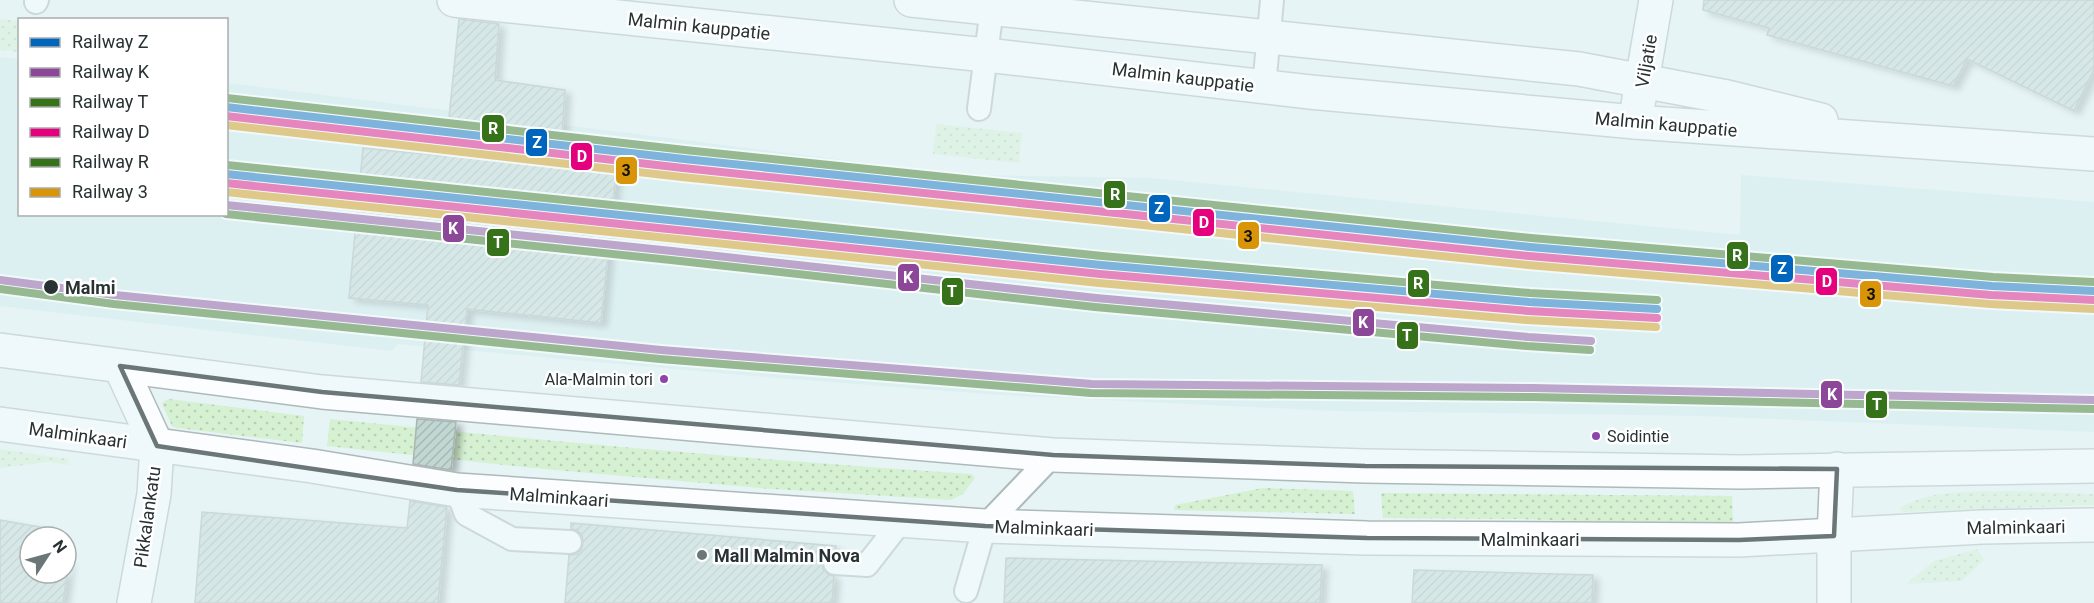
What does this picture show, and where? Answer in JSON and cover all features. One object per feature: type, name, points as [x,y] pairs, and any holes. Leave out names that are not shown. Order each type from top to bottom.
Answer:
[{"type":"main road","name":"Malmin kauppatie","points":[[454,0],[986,55],[1264,87],[1635,122],[2094,154]]},
{"type":"main road","name":"Malmin kauppatie","points":[[911,0],[993,5],[1268,37],[1579,69],[1727,97],[1913,142]]},
{"type":"main road","name":"Viljatie","points":[[1635,122],[1656,0]]},
{"type":"main road","points":[[0,350],[322,392],[1053,455],[1365,466],[1741,472],[2094,465]]},
{"type":"main road","name":"Pikkalankatu","points":[[120,366],[157,446],[154,494],[134,603]]},
{"type":"main road","name":"Malminkaari","points":[[0,424],[312,466],[457,490],[985,526],[1378,538],[1739,540],[1982,527],[2094,525]]},
{"type":"main road","points":[[1834,603],[1837,469]]},
{"type":"lane","points":[[1264,87],[1272,0]]},
{"type":"lane","points":[[980,109],[993,5]]},
{"type":"lane","points":[[966,591],[985,526],[1053,455]]},
{"type":"lane","points":[[457,490],[466,514],[512,539],[570,542]]},
{"type":"lane","points":[[835,564],[867,565],[902,520]]},
{"type":"highlighted area","points":[[120,366],[322,392],[1053,455],[1365,466],[1837,469],[1834,536],[1739,540],[1367,538],[985,526],[457,490],[157,446]]},
{"type":"shaded area","points":[[0,57],[18,59],[18,216],[228,216],[228,83],[964,175],[1150,178],[1740,235],[1741,175],[2094,202],[2094,432],[1701,416],[1336,411],[1000,395],[753,376],[398,344],[392,351],[0,306]]},
{"type":"green space","points":[[0,19],[18,21],[18,52],[0,50]]},
{"type":"green space","points":[[936,124],[1022,133],[1019,163],[933,154]]},
{"type":"green space","points":[[169,399],[304,416],[302,443],[178,428],[172,426],[162,403]]},
{"type":"green space","points":[[330,419],[811,463],[972,474],[975,478],[963,494],[951,500],[760,488],[544,469],[327,446]]},
{"type":"green space","points":[[0,449],[69,459],[68,465],[49,462],[0,468]]},
{"type":"green space","points":[[1263,488],[1353,491],[1355,514],[1174,510],[1175,505]]},
{"type":"green space","points":[[2016,491],[2094,494],[2094,505],[1901,512],[1901,507],[1914,501],[1942,494]]},
{"type":"green space","points":[[1381,493],[1732,496],[1733,526],[1520,519],[1383,518]]},
{"type":"green space","points":[[1977,549],[1984,560],[1962,581],[1906,584],[1934,561]]},
{"type":"building","points":[[1704,0],[2094,0],[2094,69],[2074,111],[1967,59],[1953,86],[1767,35],[1769,28],[1703,10]]},
{"type":"building","points":[[459,19],[499,24],[495,80],[565,90],[560,167],[616,174],[601,323],[467,309],[459,385],[421,382],[428,305],[349,298],[363,148],[445,156]]},
{"type":"building","points":[[417,419],[456,422],[451,470],[413,464]]},
{"type":"building","points":[[410,501],[447,507],[438,603],[195,603],[202,512],[407,528]]},
{"type":"building","points":[[0,520],[29,525],[18,525],[18,585],[66,585],[63,603],[0,603]]},
{"type":"building","points":[[571,523],[836,546],[836,550],[824,555],[822,562],[823,569],[834,576],[832,603],[565,603],[569,555],[577,554],[583,543],[582,535],[577,530],[571,529]]},
{"type":"building","points":[[1006,558],[1322,565],[1320,603],[1004,603]]},
{"type":"building","points":[[1414,570],[1593,575],[1592,603],[1412,603]]},
{"type":"rail line","name":"R","points":[[228,98],[685,150],[1531,238],[1993,277],[2094,282]]},
{"type":"rail line","name":"Z","points":[[228,107],[684,159],[1530,247],[1992,286],[2094,291]]},
{"type":"rail line","name":"D","points":[[228,116],[683,168],[1529,256],[1991,295],[2094,300]]},
{"type":"rail line","name":"3","points":[[228,125],[682,177],[1528,265],[1990,304],[2093,309]]},
{"type":"rail line","name":"R","points":[[228,165],[1102,256],[1530,293],[1657,300]]},
{"type":"rail line","name":"Z","points":[[228,174],[1101,265],[1529,302],[1657,309]]},
{"type":"rail line","name":"D","points":[[228,183],[1100,274],[1528,311],[1657,318]]},
{"type":"rail line","name":"3","points":[[228,192],[1099,283],[1527,320],[1656,327]]},
{"type":"rail line","name":"K","points":[[228,205],[1096,298],[1591,341]]},
{"type":"rail line","name":"T","points":[[228,214],[1095,307],[1590,350]]},
{"type":"rail line","name":"K","points":[[0,280],[115,295],[661,350],[1092,384],[1533,388],[2094,400]]},
{"type":"rail line","name":"T","points":[[0,289],[114,304],[660,359],[1091,393],[1533,397],[2094,409]]},
{"type":"place","name":"Malmi","points":[[51,287]]},
{"type":"place","name":"Ala-Malmin tori","points":[[664,379]]},
{"type":"place","name":"Soidintie","points":[[1596,436]]},
{"type":"place","name":"Mall Malmin Nova","points":[[702,555]]}]
